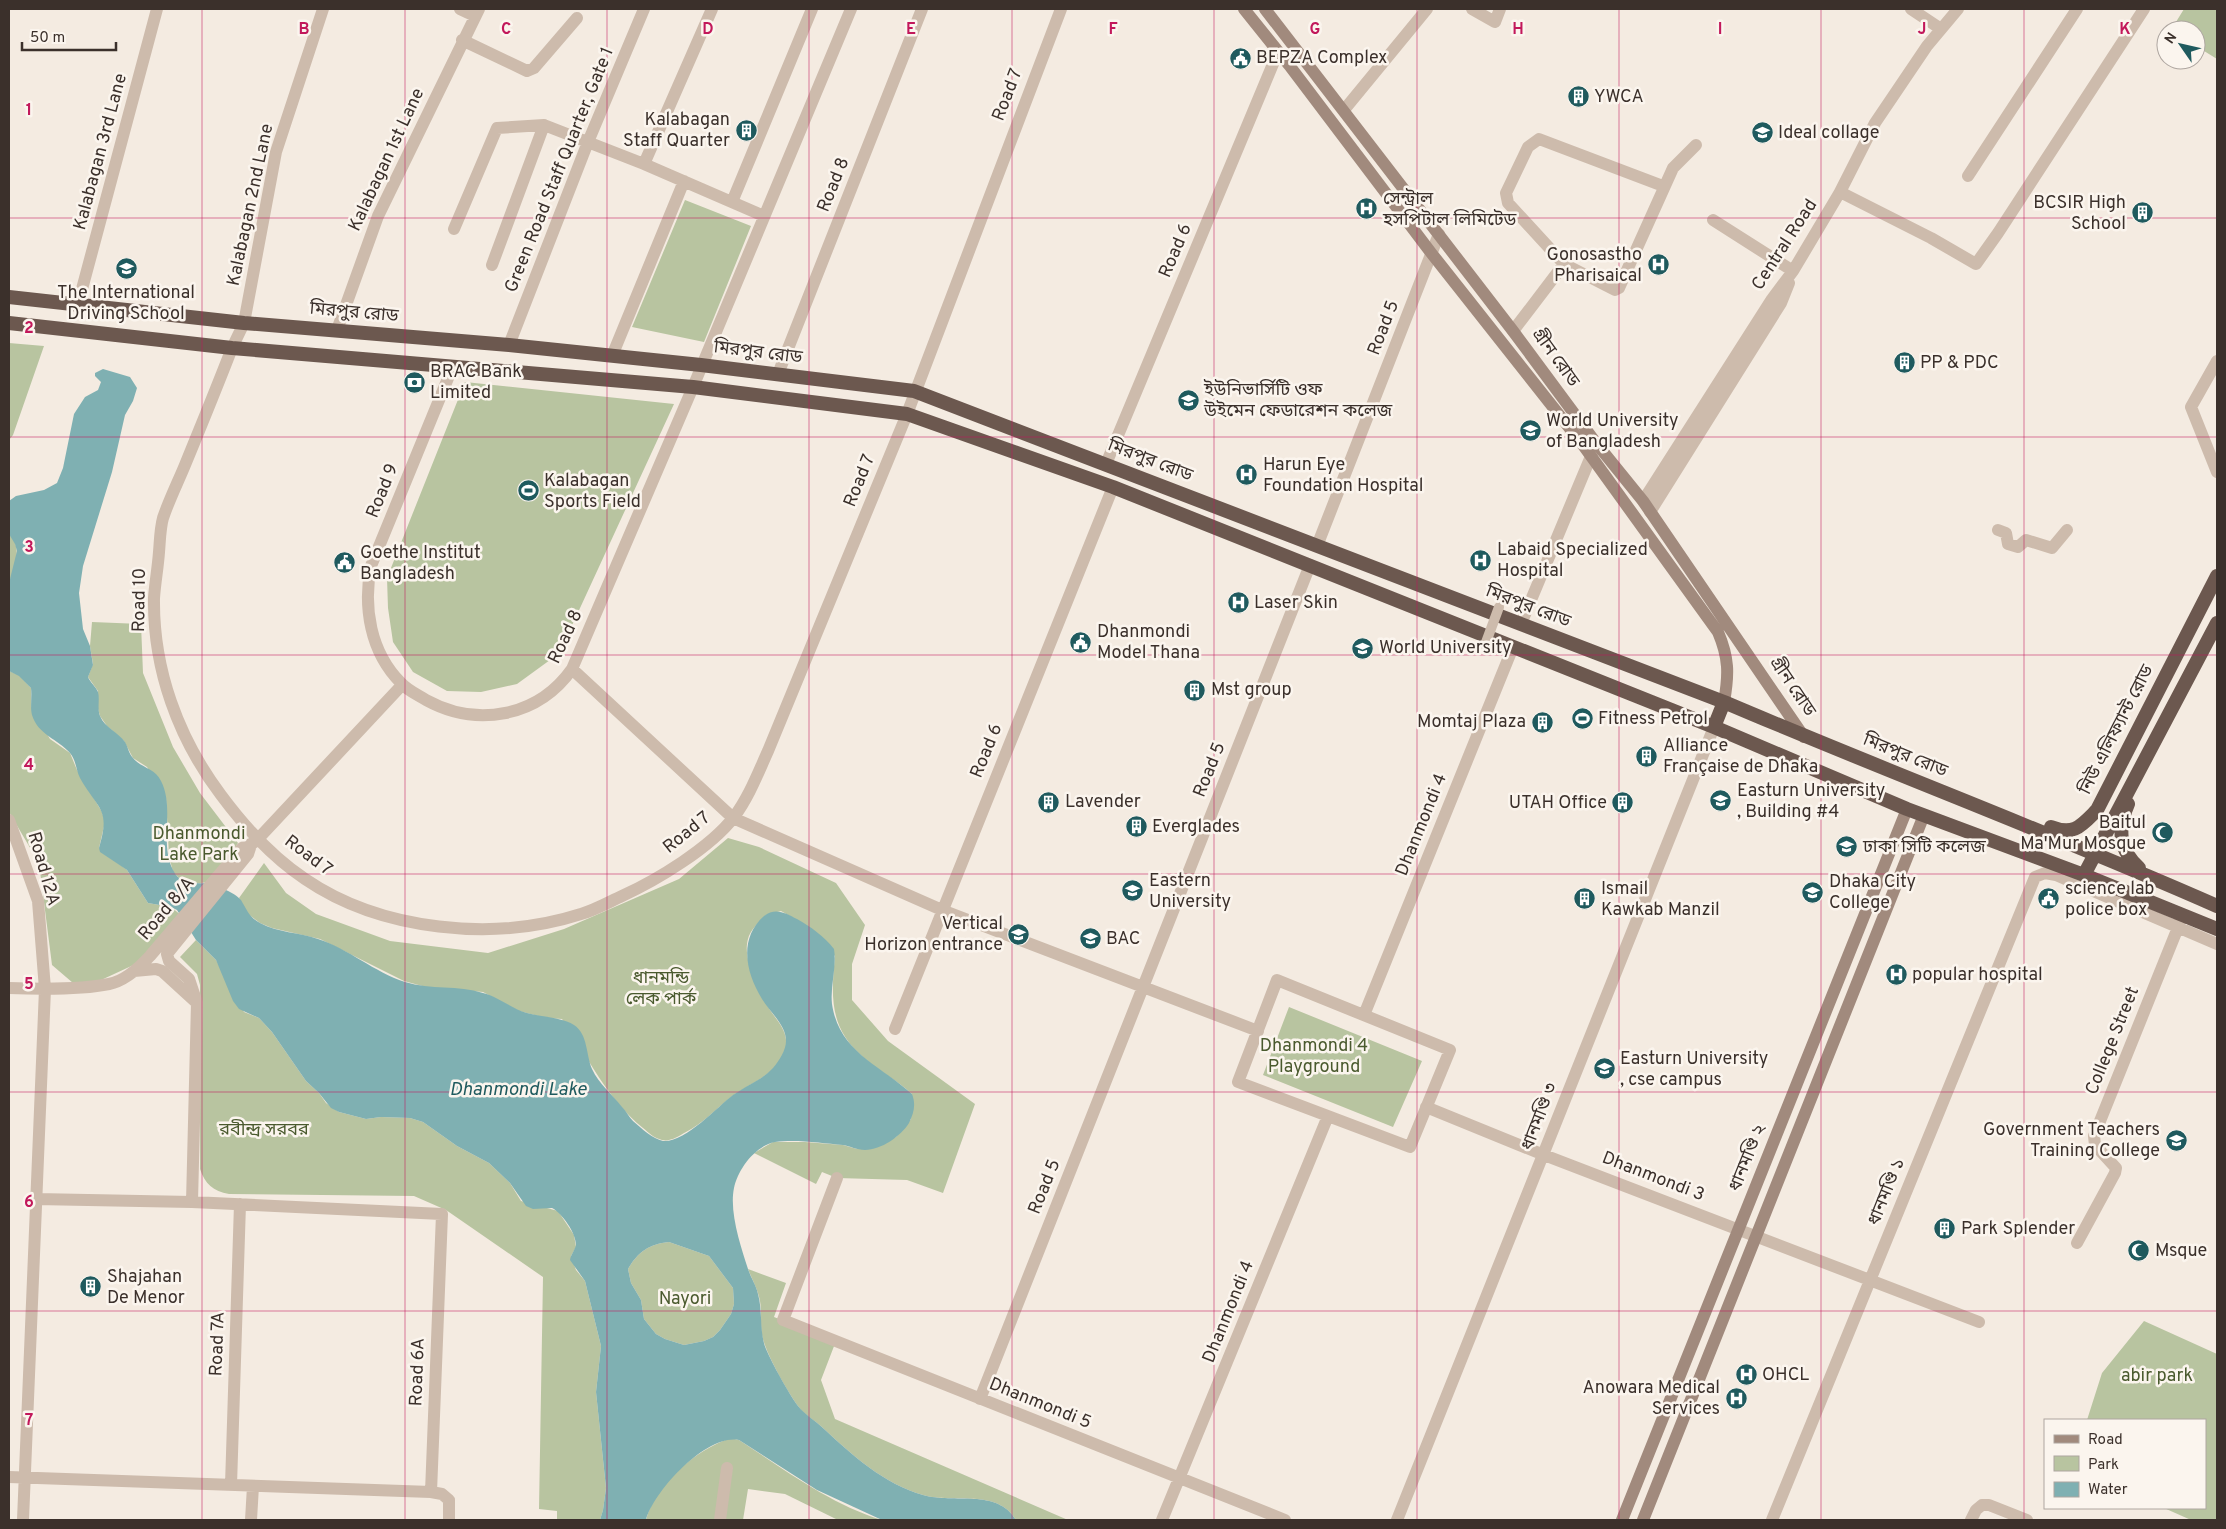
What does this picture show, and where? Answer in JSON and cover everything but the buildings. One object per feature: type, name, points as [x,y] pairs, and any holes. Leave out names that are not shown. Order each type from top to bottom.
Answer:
[{"type":"highway","name":"মিরপুর রোড","points":[[9,297],[244,323],[509,345],[701,365],[914,391],[1317,546],[1498,611],[1521,624],[1724,702],[1804,737],[2095,852],[2217,906]]},
{"type":"highway","points":[[9,324],[232,348],[693,387],[907,414],[1113,486],[1310,565],[1486,641],[1513,647],[1714,727],[1924,816],[2084,875],[2181,921],[2217,929]]},
{"type":"highway","name":"নিউ এলিফ্যান্ট রোড","points":[[1920,783],[1944,785],[2063,832],[2080,826],[2097,810],[2217,576]]},
{"type":"highway","name":"নিউ এলিফ্যান্ট রোড","points":[[2084,875],[2217,623]]},
{"type":"highway","points":[[1714,727],[1724,702]]},
{"type":"highway","points":[[2142,764],[2121,827],[2126,854],[2147,874]]},
{"type":"main road","name":"গ্রীন রোড","points":[[1244,9],[1432,254],[1591,456],[1718,632],[1726,649],[1728,664],[1724,702]]},
{"type":"main road","name":"গ্রীন রোড","points":[[1266,9],[1646,507],[1804,737]]},
{"type":"main road","name":"ধানমণ্ডি ২","points":[[1622,1520],[1907,809]]},
{"type":"main road","name":"ধানমণ্ডি ২","points":[[1643,1520],[1924,816]]},
{"type":"street","name":"Kalabagan 3rd Lane","points":[[78,304],[157,9]]},
{"type":"street","name":"Kalabagan 2nd Lane","points":[[232,348],[244,323],[276,152],[322,9]]},
{"type":"street","points":[[460,9],[477,13]]},
{"type":"street","name":"Green Road Staff Quarter, Gate 1","points":[[509,345],[588,142],[644,9]]},
{"type":"street","points":[[644,164],[712,9]]},
{"type":"street","points":[[732,202],[812,9]]},
{"type":"street","name":"Road 8","points":[[402,685],[440,708],[479,716],[517,710],[536,703],[551,694],[572,669],[693,387],[851,9]]},
{"type":"street","name":"Road 8","points":[[778,374],[922,9]]},
{"type":"street","name":"Road 7","points":[[250,846],[344,900],[398,920],[442,928],[488,929],[531,926],[582,914],[641,887],[667,872],[692,855],[733,818],[750,790],[768,751],[907,414],[914,391],[1061,9]]},
{"type":"street","points":[[1344,110],[1427,9]]},
{"type":"street","points":[[1472,9],[1495,22],[1500,9]]},
{"type":"street","points":[[1910,9],[1942,29]]},
{"type":"street","name":"Central Road","points":[[1646,507],[1772,299],[1793,271],[1840,192],[1875,123],[1901,83],[1958,9]]},
{"type":"street","points":[[1968,176],[2076,9]]},
{"type":"street","points":[[1840,192],[1931,238],[1976,264],[2144,9]]},
{"type":"street","name":"Kalabagan 1st Lane","points":[[337,330],[378,216],[462,40],[477,13]]},
{"type":"street","points":[[462,40],[527,71],[534,68],[576,18]]},
{"type":"street","name":"Road 6","points":[[1106,464],[1278,52]]},
{"type":"street","points":[[492,265],[544,125]]},
{"type":"street","points":[[454,229],[497,128],[544,125],[644,164],[764,216]]},
{"type":"street","points":[[1663,186],[1539,139],[1528,147],[1506,193],[1506,198],[1508,203],[1564,264],[1611,290],[1619,288],[1663,186],[1673,168],[1696,145]]},
{"type":"street","points":[[612,356],[684,181]]},
{"type":"street","points":[[1713,220],[1793,271]]},
{"type":"street","name":"Road 5","points":[[1317,546],[1439,234]]},
{"type":"street","points":[[1513,331],[1564,264]]},
{"type":"street","name":"Road 10","points":[[232,348],[163,519],[154,596],[155,629],[160,670],[186,742],[234,813],[250,846]]},
{"type":"street","name":"Road 9","points":[[402,685],[383,658],[374,639],[368,616],[368,581],[371,566],[453,366]]},
{"type":"street","points":[[2215,368],[2191,407],[2217,472]]},
{"type":"street","points":[[1521,624],[1596,443]]},
{"type":"street","name":"Road 6","points":[[895,1029],[1113,486]]},
{"type":"street","points":[[1998,530],[2006,533],[2008,544],[2018,547],[2026,540],[2052,548],[2067,530]]},
{"type":"street","name":"Road 5","points":[[980,1399],[1310,565]]},
{"type":"street","points":[[1486,641],[1498,611]]},
{"type":"street","name":"Dhanmondi 4","points":[[1364,1015],[1513,647]]},
{"type":"street","points":[[572,669],[733,818],[942,910],[1143,989],[1258,1031]]},
{"type":"street","points":[[250,846],[402,685]]},
{"type":"street","name":"ধানমণ্ডি ৩","points":[[1397,1520],[1714,727]]},
{"type":"street","name":"Road 12A","points":[[9,820],[38,901],[45,989],[23,1520]]},
{"type":"street","name":"Road 8/A","points":[[9,988],[45,989],[109,984],[134,971],[162,951],[250,846]]},
{"type":"street","name":"ধানমণ্ডি ১","points":[[1772,1520],[2035,877],[2045,873],[2056,875],[2181,921]]},
{"type":"street","points":[[2181,921],[2217,944]]},
{"type":"street","name":"College Street","points":[[2077,1243],[2116,1168],[2095,1145],[2094,1136],[2181,921]]},
{"type":"street","name":"Road 8/A","points":[[162,951],[169,961],[189,979],[197,1003],[192,1202]]},
{"type":"street","name":"Road 8/A","points":[[134,971],[156,969],[162,971],[197,1003]]},
{"type":"street","points":[[1277,980],[1450,1050],[1410,1147],[1238,1082],[1258,1031],[1277,980]]},
{"type":"street","name":"Dhanmondi 3","points":[[1426,1107],[1544,1155],[1739,1228],[1979,1322]]},
{"type":"street","name":"Dhanmondi 4","points":[[1162,1520],[1328,1116]]},
{"type":"street","name":"Dhanmondi 5","points":[[838,1178],[783,1320],[1285,1520]]},
{"type":"street","points":[[36,1199],[240,1204]]},
{"type":"street","name":"Road 6A","points":[[240,1204],[442,1214],[431,1492]]},
{"type":"street","name":"Road 7A","points":[[231,1485],[240,1204]]},
{"type":"street","points":[[720,1520],[727,1468]]},
{"type":"street","points":[[9,1477],[431,1492],[442,1494],[449,1500],[449,1520]]},
{"type":"street","points":[[251,1520],[253,1486]]},
{"type":"street","points":[[1972,1520],[1976,1510],[1982,1505],[1989,1505],[2027,1520]]},
{"type":"green space","points":[[2184,9],[2217,9],[2217,59],[2206,52],[2206,20],[2177,20]]},
{"type":"green space","points":[[685,200],[751,226],[704,342],[632,327]]},
{"type":"green space","points":[[9,343],[44,346],[13,435],[9,440]]},
{"type":"green space","name":"Kalabagan Sports Field","points":[[465,382],[674,404],[569,632],[550,660],[517,684],[481,692],[447,691],[413,672],[393,642],[388,608],[387,578]]},
{"type":"green space","points":[[9,534],[16,545],[17,551],[9,583]]},
{"type":"green space","name":"Dhanmondi Lake Park","points":[[92,622],[141,624],[143,673],[173,747],[200,793],[238,843],[211,882],[190,884],[182,881],[173,872],[169,856],[166,798],[147,767],[133,758],[124,741],[107,726],[100,716],[97,705],[98,691],[88,677],[93,664],[90,646]]},
{"type":"green space","points":[[9,671],[19,675],[31,688],[31,706],[50,739],[70,753],[77,770],[102,812],[105,822],[99,848],[127,870],[148,903],[171,907],[182,916],[140,962],[99,981],[73,983],[52,965],[39,863],[9,812]]},
{"type":"green space","name":"ধানমন্ডি লেক পার্ক","points":[[728,838],[759,847],[836,883],[865,925],[852,964],[852,1000],[888,1041],[975,1104],[943,1193],[907,1180],[837,1178],[822,1172],[816,1184],[754,1153],[773,1142],[843,1145],[857,1149],[896,1137],[911,1119],[912,1094],[863,1057],[852,1046],[838,1023],[833,998],[835,956],[804,924],[781,911],[766,915],[753,929],[748,939],[747,956],[749,966],[761,994],[785,1036],[785,1050],[781,1060],[775,1068],[731,1097],[698,1124],[677,1137],[662,1140],[656,1138],[630,1117],[608,1091],[562,1019],[546,1018],[519,1011],[483,992],[426,987],[404,981],[320,939],[272,928],[260,923],[248,914],[239,898],[264,863],[286,893],[316,914],[390,941],[488,953],[564,929],[679,879]]},
{"type":"green space","name":"রবীন্দ্র সরবর","points":[[196,940],[216,960],[244,1012],[259,1018],[272,1032],[306,1081],[319,1093],[326,1103],[339,1112],[366,1119],[381,1117],[410,1118],[423,1122],[457,1146],[489,1163],[510,1183],[521,1201],[558,1211],[574,1235],[576,1247],[571,1256],[576,1270],[585,1281],[601,1346],[596,1392],[606,1488],[600,1520],[557,1520],[557,1511],[539,1509],[543,1277],[446,1210],[414,1196],[229,1194],[214,1189],[204,1179],[200,1169],[200,985],[197,974],[180,957]]},
{"type":"green space","name":"Dhanmondi 4 Playground","points":[[1289,1007],[1422,1061],[1393,1127],[1263,1075]]},
{"type":"green space","name":"Nayori","points":[[669,1242],[709,1256],[733,1288],[734,1304],[731,1314],[713,1337],[704,1341],[684,1345],[656,1334],[644,1319],[641,1300],[631,1283],[628,1269],[636,1258],[650,1247]]},
{"type":"green space","points":[[748,1269],[786,1283],[774,1317],[836,1341],[821,1380],[835,1419],[1068,1520],[1016,1520],[1008,1510],[998,1504],[986,1500],[923,1495],[895,1484],[869,1468],[806,1415],[793,1399],[764,1342],[761,1331],[760,1301]]},
{"type":"green space","name":"abir park","points":[[2144,1321],[2217,1354],[2217,1520],[2191,1520],[2166,1509],[2206,1509],[2206,1419],[2087,1419],[2102,1373]]},
{"type":"green space","points":[[730,1438],[739,1440],[790,1474],[844,1505],[882,1520],[838,1520],[785,1494],[748,1489],[743,1520],[646,1520],[658,1493],[679,1470],[704,1451]]},
{"type":"water","name":"Dhanmondi Lake","points":[[103,369],[130,377],[137,388],[133,401],[125,415],[112,472],[83,566],[79,593],[83,629],[90,646],[93,665],[88,677],[98,692],[99,713],[102,720],[125,742],[130,755],[155,773],[161,781],[167,802],[167,848],[169,860],[177,876],[188,882],[221,887],[239,898],[256,921],[274,929],[329,943],[394,978],[425,986],[474,991],[495,997],[521,1011],[569,1022],[579,1029],[582,1034],[592,1069],[598,1079],[633,1121],[651,1136],[663,1141],[672,1140],[691,1130],[733,1095],[769,1072],[778,1062],[783,1052],[786,1041],[783,1030],[756,989],[749,967],[748,946],[750,935],[756,925],[768,913],[776,911],[797,919],[817,932],[834,949],[835,963],[832,1004],[836,1020],[843,1034],[863,1056],[912,1094],[914,1108],[909,1123],[901,1133],[878,1148],[865,1150],[818,1142],[775,1142],[754,1153],[743,1166],[734,1188],[734,1218],[745,1260],[758,1294],[762,1336],[766,1349],[785,1386],[801,1409],[869,1468],[895,1484],[923,1495],[986,1500],[998,1504],[1008,1510],[1016,1520],[882,1520],[817,1490],[739,1440],[726,1441],[712,1446],[697,1455],[683,1467],[659,1494],[646,1520],[600,1520],[606,1488],[596,1392],[601,1346],[585,1281],[570,1260],[576,1245],[574,1235],[568,1224],[552,1208],[533,1209],[526,1206],[510,1183],[489,1163],[457,1146],[423,1122],[410,1118],[381,1117],[366,1119],[331,1108],[306,1081],[272,1032],[259,1018],[239,1009],[233,1001],[216,960],[196,940],[177,910],[171,907],[148,903],[127,870],[100,852],[99,848],[104,825],[101,810],[80,778],[70,753],[43,732],[35,722],[31,712],[31,688],[19,676],[9,671],[9,583],[17,551],[9,534],[9,501],[16,496],[44,490],[57,483],[63,468],[74,414],[85,397],[98,390],[101,382],[95,376],[95,373]],"holes":[[[669,1242],[709,1256],[733,1288],[734,1304],[731,1314],[720,1330],[713,1337],[704,1341],[684,1345],[656,1334],[644,1319],[641,1300],[631,1283],[628,1269],[632,1263],[650,1247]]]},
{"type":"place","name":"BEPZA Complex","points":[[1240,58]]},
{"type":"place","name":"YWCA","points":[[1578,97]]},
{"type":"place","name":"Kalabagan Staff Quarter","points":[[746,130]]},
{"type":"place","name":"Ideal collage","points":[[1762,133]]},
{"type":"place","name":"সেন্ট্রাল হসপিটাল লিমিটেড","points":[[1367,209]]},
{"type":"place","name":"BCSIR High School","points":[[2142,213]]},
{"type":"place","name":"Gonosastho Pharisaical","points":[[1658,265]]},
{"type":"place","name":"The International Driving School","points":[[126,268]]},
{"type":"place","name":"PP & PDC","points":[[1904,363]]},
{"type":"place","name":"BRAC Bank Limited","points":[[414,382]]},
{"type":"place","name":"ইউনিভার্সিটি ওফ উইমেন ফেডারেশন কলেজ","points":[[1188,400]]},
{"type":"place","name":"World University of Bangladesh","points":[[1530,431]]},
{"type":"place","name":"Harun Eye Foundation Hospital","points":[[1247,475]]},
{"type":"place","name":"Kalabagan Sports Field","points":[[528,491]]},
{"type":"place","name":"Labaid Specialized Hospital","points":[[1481,560]]},
{"type":"place","name":"Goethe Institut Bangladesh","points":[[344,563]]},
{"type":"place","name":"Laser Skin","points":[[1238,603]]},
{"type":"place","name":"Dhanmondi Model Thana","points":[[1081,642]]},
{"type":"place","name":"World University","points":[[1363,648]]},
{"type":"place","name":"Mst group","points":[[1195,690]]},
{"type":"place","name":"Fitness Petrol","points":[[1582,719]]},
{"type":"place","name":"Momtaj Plaza","points":[[1542,722]]},
{"type":"place","name":"Alliance Française de Dhaka","points":[[1647,756]]},
{"type":"place","name":"Easturn University , Building #4","points":[[1721,801]]},
{"type":"place","name":"Lavender","points":[[1049,802]]},
{"type":"place","name":"UTAH Office","points":[[1623,803]]},
{"type":"place","name":"Everglades","points":[[1136,827]]},
{"type":"place","name":"Baitul Ma'Mur Mosque","points":[[2162,833]]},
{"type":"place","name":"ঢাকা সিটি কলেজ","points":[[1847,847]]},
{"type":"place","name":"Eastern University","points":[[1133,891]]},
{"type":"place","name":"Dhaka City College","points":[[1813,892]]},
{"type":"place","name":"Ismail Kawkab Manzil","points":[[1585,899]]},
{"type":"place","name":"science lab police box","points":[[2049,899]]},
{"type":"place","name":"Vertical Horizon entrance","points":[[1019,934]]},
{"type":"place","name":"BAC","points":[[1090,939]]},
{"type":"place","name":"popular hospital","points":[[1896,975]]},
{"type":"place","name":"Easturn University , cse campus","points":[[1604,1069]]},
{"type":"place","name":"Government Teachers Training College","points":[[2176,1140]]},
{"type":"place","name":"Park Splender","points":[[1945,1229]]},
{"type":"place","name":"Msque","points":[[2139,1251]]},
{"type":"place","name":"Shajahan De Menor","points":[[91,1287]]},
{"type":"place","name":"OHCL","points":[[1746,1375]]},
{"type":"place","name":"Anowara Medical Services","points":[[1736,1398]]}]
